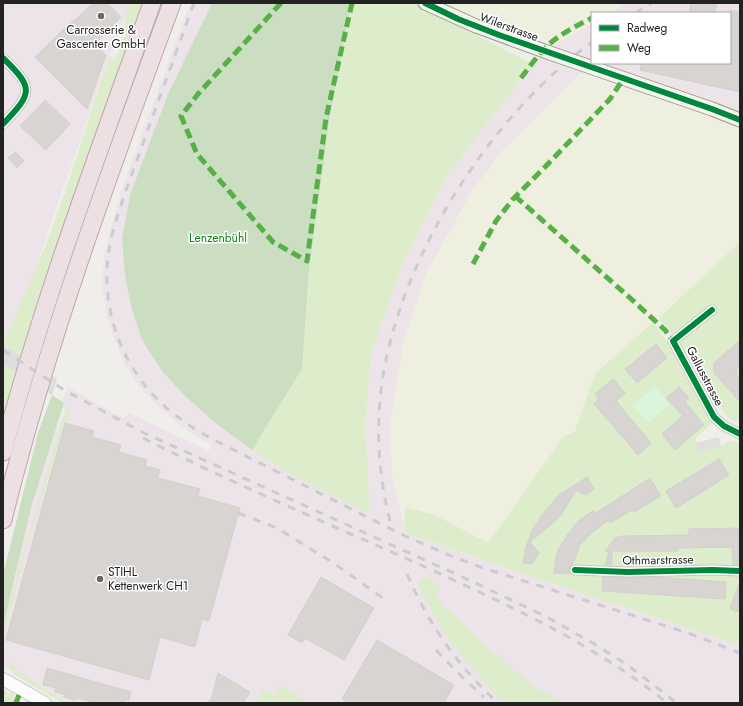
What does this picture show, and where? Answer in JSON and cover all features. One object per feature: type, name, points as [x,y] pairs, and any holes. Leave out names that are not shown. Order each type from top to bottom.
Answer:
[{"type":"highway","points":[[3,452],[20,392],[70,234],[152,3]]},
{"type":"highway","points":[[3,520],[25,436],[58,329],[102,196],[172,3]]},
{"type":"main road","name":"Wilerstrasse","points":[[426,3],[476,26],[740,120]]},
{"type":"street","points":[[3,58],[21,76],[24,81],[26,91],[22,104],[3,124]]},
{"type":"street","name":"Gallusstrasse","points":[[712,310],[673,341],[714,417],[724,426],[740,434]]},
{"type":"street","name":"Othmarstrasse","points":[[575,570],[628,572],[713,570],[740,571]]},
{"type":"street","points":[[6,681],[45,703]]},
{"type":"shaded area","points":[[3,3],[130,3],[93,102],[15,327],[17,353],[11,370],[3,364]]},
{"type":"shaded area","points":[[190,3],[212,3],[168,94],[142,340],[162,371],[185,396],[218,425],[295,477],[370,513],[365,427],[371,353],[402,266],[447,175],[533,64],[557,43],[591,24],[591,64],[594,64],[579,75],[502,151],[472,191],[425,276],[403,344],[391,418],[392,476],[405,530],[431,542],[529,576],[740,645],[740,703],[68,703],[3,666],[3,614],[47,447],[65,412],[61,402],[68,387],[123,418],[129,413],[209,451],[211,445],[184,428],[161,409],[140,388],[125,365],[115,341],[107,318],[102,287],[104,254],[121,191]]},
{"type":"shaded area","points":[[627,3],[740,3],[740,120],[634,82],[605,64],[731,64],[731,12],[612,12]]},
{"type":"shaded area","points":[[719,437],[721,446],[698,452],[696,443]]},
{"type":"green space","points":[[129,3],[144,3],[84,165],[21,357],[3,343],[56,219],[110,57],[115,60],[126,34],[125,17]]},
{"type":"green space","name":"Lenzenbühl","points":[[212,3],[351,3],[329,123],[309,270],[302,369],[252,450],[218,425],[185,396],[162,371],[142,340],[131,306],[125,275],[122,239],[130,195],[168,94]]},
{"type":"green space","points":[[352,3],[413,3],[533,64],[447,175],[402,266],[371,353],[365,427],[370,514],[295,477],[252,450],[302,369],[313,219],[350,7]]},
{"type":"green space","points":[[444,3],[627,3],[612,12],[591,12],[591,24],[557,43],[470,17]]},
{"type":"green space","points":[[579,75],[623,89],[634,82],[740,120],[740,246],[595,374],[575,431],[563,437],[487,543],[435,515],[399,505],[392,476],[391,418],[403,344],[425,276],[472,191],[502,151]]},
{"type":"green space","points":[[740,242],[740,424],[728,418],[714,398],[696,365],[659,318]]},
{"type":"green space","points":[[653,322],[670,345],[682,370],[713,422],[696,438],[698,451],[721,446],[730,441],[740,442],[740,645],[529,576],[404,532],[405,507],[435,515],[488,543],[563,437],[575,431],[595,374]]},
{"type":"green space","points":[[3,364],[16,372],[3,417]]},
{"type":"green space","points":[[655,386],[670,404],[648,423],[632,405]]},
{"type":"green space","points":[[52,395],[64,403],[32,504],[3,626],[3,575],[38,433]]},
{"type":"green space","points":[[67,405],[70,408],[25,553],[3,639],[3,625],[8,605]]},
{"type":"green space","points":[[427,577],[440,587],[436,594],[444,606],[485,645],[535,687],[562,702],[505,703],[498,698],[449,641],[418,585],[420,580]]},
{"type":"green space","points":[[3,656],[28,678],[68,703],[63,703],[13,674],[12,669]]},
{"type":"green space","points":[[280,685],[305,700],[303,703],[255,703],[263,689],[275,695]]},
{"type":"green space","points":[[3,689],[7,692],[6,696],[8,697],[10,692],[15,696],[14,703],[3,701]]},
{"type":"pier","points":[[3,345],[57,379],[52,395],[3,364]]},
{"type":"building","points":[[93,3],[107,3],[121,17],[95,44],[106,55],[87,109],[35,57]]},
{"type":"building","points":[[691,3],[717,3],[715,12],[689,12]]},
{"type":"building","points":[[730,10],[740,12],[740,92],[640,70],[641,64],[731,64]]},
{"type":"building","points":[[45,100],[70,124],[46,150],[20,126]]},
{"type":"building","points":[[15,152],[24,161],[17,168],[8,158]]},
{"type":"building","points":[[740,340],[740,366],[738,367],[736,374],[740,378],[740,402],[714,373],[714,363]]},
{"type":"building","points":[[656,344],[667,358],[637,383],[625,369]]},
{"type":"building","points":[[613,379],[625,393],[616,401],[651,443],[638,455],[594,404],[599,399],[595,394]]},
{"type":"building","points":[[679,387],[689,398],[685,402],[704,425],[675,450],[662,434],[683,416],[666,398]]},
{"type":"building","name":"STIHL Kettenwerk CH1","points":[[65,423],[94,431],[92,437],[121,445],[119,452],[147,460],[145,466],[160,470],[158,478],[200,489],[198,496],[240,508],[209,621],[202,619],[195,647],[160,637],[149,680],[6,640]]},
{"type":"building","points":[[719,459],[729,475],[676,508],[666,491]]},
{"type":"building","points":[[587,477],[594,489],[586,495],[576,490],[560,517],[530,542],[539,553],[532,564],[523,563],[526,547],[532,531],[542,515],[558,496]]},
{"type":"building","points":[[650,478],[661,496],[634,512],[632,510],[610,523],[609,520],[594,531],[580,545],[570,567],[570,574],[554,573],[558,550],[578,521],[594,510],[596,513]]},
{"type":"building","points":[[740,528],[740,565],[733,565],[732,547],[678,548],[678,551],[612,551],[612,565],[605,565],[609,551],[605,551],[615,538],[622,536],[689,535],[689,529]]},
{"type":"building","points":[[321,577],[374,608],[344,660],[305,638],[302,643],[288,635]]},
{"type":"building","points":[[603,577],[654,577],[726,582],[725,599],[602,591]]},
{"type":"building","points":[[740,584],[740,612],[730,609]]},
{"type":"building","points":[[377,640],[454,685],[444,703],[348,703],[342,699]]},
{"type":"building","points":[[47,668],[131,692],[129,700],[126,700],[123,703],[98,703],[64,697],[64,694],[55,692],[56,688],[43,685]]},
{"type":"building","points":[[218,673],[250,692],[243,703],[208,703],[212,697]]},
{"type":"railway","points":[[194,3],[125,193],[109,250],[107,278],[111,316],[124,353],[145,385],[158,400],[177,416],[212,439],[403,535],[483,568],[688,633],[740,653]]},
{"type":"railway","points":[[637,12],[652,3]]},
{"type":"railway","points":[[390,521],[381,472],[379,439],[381,390],[390,341],[406,292],[427,243],[454,196],[484,151],[517,110],[554,73],[591,43]]},
{"type":"railway","points":[[3,350],[64,390],[142,432],[545,616],[626,664],[677,703]]},
{"type":"railway","points":[[143,438],[247,488],[487,595],[580,644],[639,681],[667,703]]},
{"type":"railway","points":[[238,513],[277,528],[335,564],[387,601]]},
{"type":"railway","points":[[407,574],[424,610],[445,643],[470,675],[498,703]]},
{"type":"railway","points":[[436,650],[484,697]]},
{"type":"marked path","points":[[281,3],[198,94],[181,116],[197,154],[273,242],[307,261],[326,118],[352,3]]},
{"type":"marked path","points":[[521,78],[547,46],[566,32],[591,19]]},
{"type":"marked path","points":[[473,264],[496,221],[513,199],[610,99],[624,78]]},
{"type":"marked path","points":[[515,196],[665,330],[673,341]]},
{"type":"marked path","points":[[16,703],[19,695]]},
{"type":"cycle path","points":[[425,3],[458,19],[499,35],[740,120]]},
{"type":"cycle path","points":[[3,58],[25,84],[26,91],[20,105],[3,124]]},
{"type":"cycle path","points":[[712,310],[673,341],[714,417],[724,426],[740,434]]},
{"type":"cycle path","points":[[575,570],[628,572],[713,570],[740,571]]},
{"type":"place","name":"Carrosserie & Gascenter GmbH","points":[[101,16]]},
{"type":"place","name":"STIHL Kettenwerk CH1","points":[[100,579]]}]
